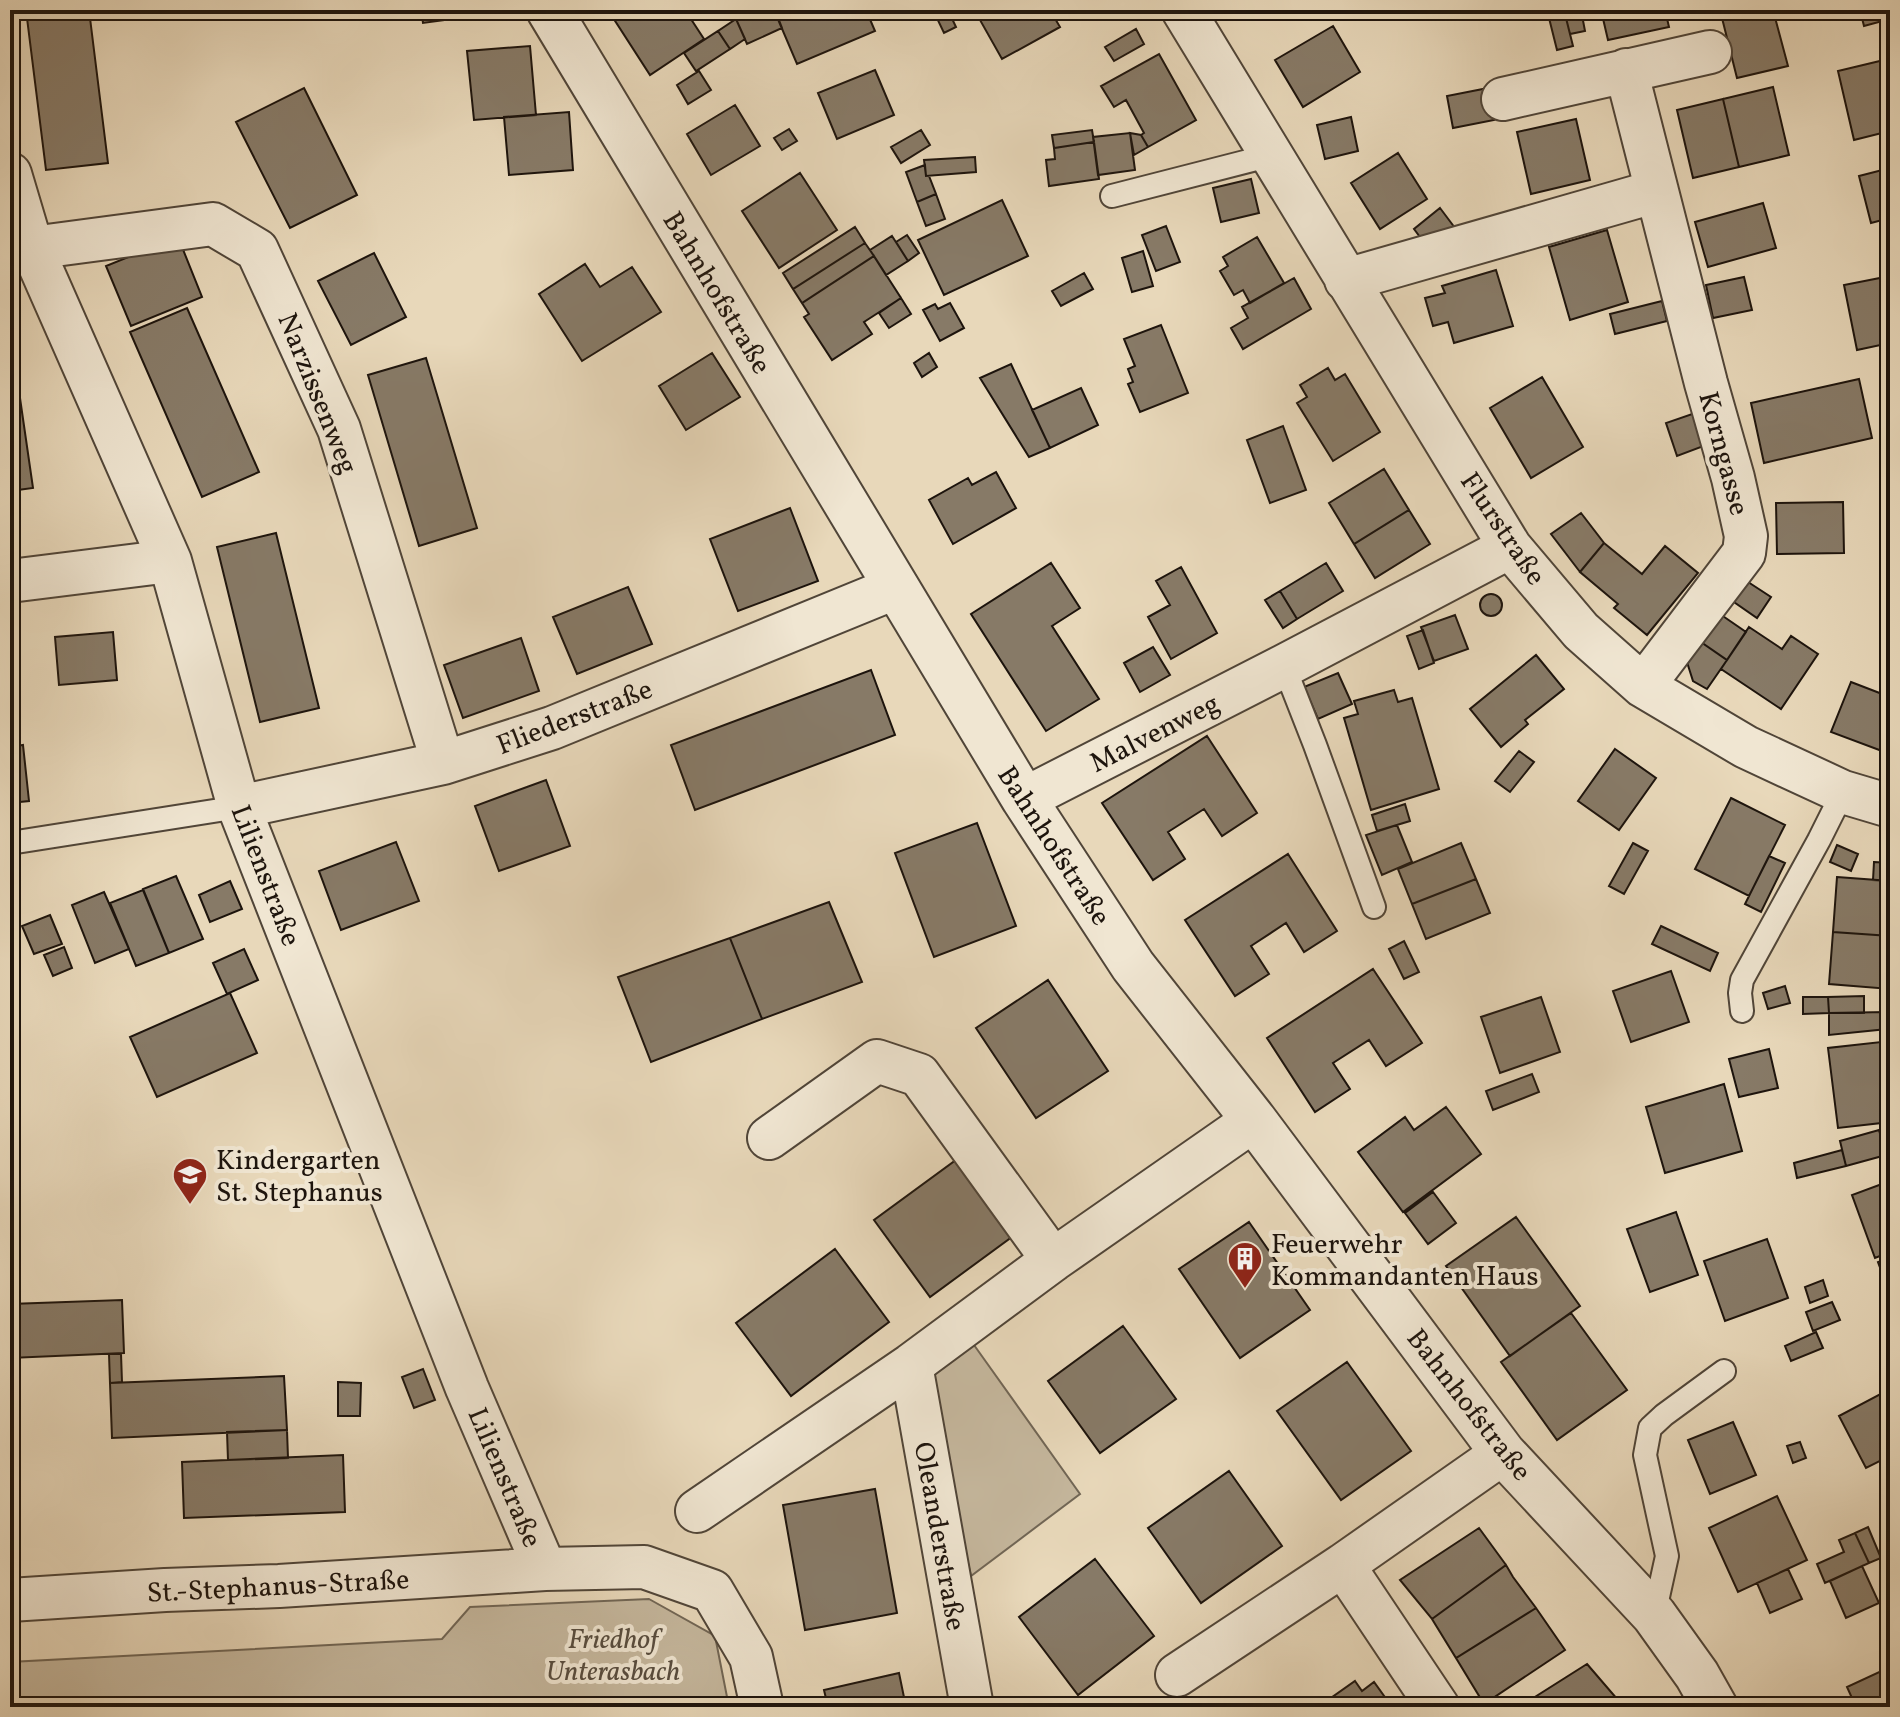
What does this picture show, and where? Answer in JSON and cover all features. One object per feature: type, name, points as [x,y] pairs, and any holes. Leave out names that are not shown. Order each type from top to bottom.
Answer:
[{"type":"street","name":"Bahnhofstraße","points":[[549,10],[1024,799],[1133,966],[1254,1120],[1503,1453],[1654,1615],[1697,1675],[1715,1707]]},
{"type":"street","name":"Flurstraße","points":[[1183,10],[1510,547],[1581,631],[1643,686],[1746,747],[1843,792],[1890,806]]},
{"type":"street","points":[[1503,99],[1710,52]]},
{"type":"street","name":"Korngasse","points":[[1626,70],[1746,536],[1744,553],[1643,686]]},
{"type":"street","name":"Lilienstraße","points":[[10,174],[32,248],[170,561],[239,807],[467,1388],[545,1569]]},
{"type":"street","points":[[1346,280],[1657,191]]},
{"type":"street","name":"Narzissenweg","points":[[32,248],[213,224],[257,250],[339,429],[443,763]]},
{"type":"street","name":"Malvenweg","points":[[1024,799],[1510,547]]},
{"type":"street","points":[[10,581],[170,561]]},
{"type":"street","name":"Fliederstraße","points":[[239,807],[443,763],[552,728],[897,587]]},
{"type":"street","points":[[769,1138],[877,1061],[919,1075],[1053,1260]]},
{"type":"street","points":[[697,1511],[911,1365],[1053,1260],[1254,1120]]},
{"type":"street","name":"Oleanderstraße","points":[[911,1365],[972,1707]]},
{"type":"street","points":[[1177,1675],[1343,1565],[1503,1453]]},
{"type":"street","points":[[1343,1565],[1438,1707]]},
{"type":"street","name":"St.-Stephanus-Straße","points":[[10,1600],[545,1569],[644,1567],[712,1591],[751,1657],[762,1707]]},
{"type":"lane","points":[[1112,196],[1272,155]]},
{"type":"lane","points":[[1284,666],[1374,907]]},
{"type":"lane","points":[[1742,1011],[1742,980],[1843,792]]},
{"type":"lane","points":[[10,843],[239,807]]},
{"type":"lane","points":[[1654,1615],[1667,1556],[1645,1455],[1650,1428],[1724,1371]]},
{"type":"green space","points":[[974,1345],[1080,1494],[971,1576],[926,1378]]},
{"type":"green space","name":"Friedhof Unterasbach","points":[[649,1599],[715,1636],[729,1707],[10,1707],[10,1662],[442,1639],[470,1607]]},
{"type":"building","points":[[26,10],[89,10],[108,163],[46,170]]},
{"type":"building","points":[[421,10],[482,10],[483,15],[423,23]]},
{"type":"building","points":[[615,10],[685,10],[704,39],[650,75],[610,13]]},
{"type":"building","points":[[732,10],[775,10],[782,28],[747,44]]},
{"type":"building","points":[[774,10],[866,10],[875,31],[797,64]]},
{"type":"building","points":[[948,10],[956,27],[944,33],[935,14]]},
{"type":"building","points":[[998,10],[1050,10],[1060,27],[1002,59],[980,20]]},
{"type":"building","points":[[1564,10],[1581,10],[1585,31],[1570,34]]},
{"type":"building","points":[[1601,10],[1665,10],[1669,27],[1608,40]]},
{"type":"building","points":[[1720,10],[1773,10],[1788,66],[1737,78]]},
{"type":"building","points":[[1860,10],[1890,10],[1890,19],[1864,26]]},
{"type":"building","points":[[1565,14],[1573,46],[1557,50],[1549,18]]},
{"type":"building","points":[[736,19],[745,39],[730,49],[718,31]]},
{"type":"building","points":[[1333,26],[1360,72],[1303,107],[1275,60]]},
{"type":"building","points":[[1136,29],[1144,44],[1114,61],[1105,47]]},
{"type":"building","points":[[718,31],[730,49],[696,71],[684,53]]},
{"type":"building","points":[[530,46],[536,115],[474,120],[467,51]]},
{"type":"building","points":[[1159,54],[1196,120],[1148,147],[1126,100],[1114,107],[1101,86]]},
{"type":"building","points":[[1884,60],[1890,85],[1890,131],[1854,140],[1838,71]]},
{"type":"building","points":[[875,70],[894,115],[837,139],[818,93]]},
{"type":"building","points":[[699,71],[711,90],[688,104],[677,85]]},
{"type":"building","points":[[1773,87],[1789,155],[1739,167],[1723,99]]},
{"type":"building","points":[[304,88],[357,195],[290,228],[236,122]]},
{"type":"building","points":[[1483,89],[1486,103],[1491,103],[1494,120],[1453,128],[1447,96]]},
{"type":"building","points":[[1723,99],[1739,167],[1693,178],[1677,110]]},
{"type":"building","points":[[735,105],[760,146],[711,175],[687,134]]},
{"type":"building","points":[[569,112],[573,170],[509,175],[504,117]]},
{"type":"building","points":[[1351,117],[1358,151],[1325,159],[1317,125]]},
{"type":"building","points":[[1576,119],[1590,180],[1531,194],[1517,132]]},
{"type":"building","points":[[789,129],[797,141],[782,150],[774,138]]},
{"type":"building","points":[[921,130],[930,145],[901,163],[891,147]]},
{"type":"building","points":[[1092,130],[1094,142],[1054,148],[1052,135]]},
{"type":"building","points":[[1130,133],[1135,170],[1098,175],[1093,137]]},
{"type":"building","points":[[1130,133],[1141,135],[1148,147],[1134,155]]},
{"type":"building","points":[[1094,142],[1099,179],[1049,186],[1046,160],[1055,159],[1054,148]]},
{"type":"building","points":[[1398,153],[1427,199],[1380,229],[1351,183]]},
{"type":"building","points":[[975,157],[976,172],[926,176],[924,160]]},
{"type":"building","points":[[925,165],[926,176],[929,176],[936,194],[917,202],[906,172]]},
{"type":"building","points":[[1890,168],[1890,218],[1871,223],[1859,176]]},
{"type":"building","points":[[800,173],[837,230],[779,268],[742,211]]},
{"type":"building","points":[[1251,179],[1259,213],[1221,222],[1213,188]]},
{"type":"building","points":[[936,194],[945,219],[926,226],[917,202]]},
{"type":"building","points":[[1002,200],[1028,256],[944,295],[918,240]]},
{"type":"building","points":[[1763,203],[1776,248],[1708,267],[1695,222]]},
{"type":"building","points":[[1440,208],[1458,232],[1426,245],[1414,229]]},
{"type":"building","points":[[1166,226],[1180,262],[1156,271],[1142,235]]},
{"type":"building","points":[[855,227],[865,243],[793,289],[783,273]]},
{"type":"building","points":[[1607,230],[1628,302],[1570,320],[1549,247]]},
{"type":"building","points":[[907,235],[919,253],[908,261],[896,242]]},
{"type":"building","points":[[892,236],[908,261],[886,275],[870,250]]},
{"type":"building","points":[[178,237],[202,297],[131,326],[106,266]]},
{"type":"building","points":[[1257,237],[1284,283],[1250,303],[1243,290],[1234,295],[1220,271],[1228,266],[1223,257]]},
{"type":"building","points":[[865,243],[874,256],[802,303],[793,289]]},
{"type":"building","points":[[1143,251],[1153,286],[1132,292],[1122,258]]},
{"type":"building","points":[[374,253],[406,317],[351,345],[318,281]]},
{"type":"building","points":[[874,256],[901,298],[864,322],[872,334],[832,360],[804,317],[809,314],[802,303]]},
{"type":"building","points":[[585,264],[600,287],[632,267],[661,312],[582,361],[539,294]]},
{"type":"building","points":[[1496,270],[1513,326],[1454,343],[1448,322],[1433,326],[1425,298],[1445,293],[1442,286]]},
{"type":"building","points":[[1084,273],[1093,289],[1061,306],[1052,291]]},
{"type":"building","points":[[1744,277],[1752,310],[1713,318],[1706,285]]},
{"type":"building","points":[[1885,277],[1890,301],[1890,343],[1857,350],[1844,285]]},
{"type":"building","points":[[1294,278],[1311,309],[1243,349],[1231,328],[1248,318],[1242,307]]},
{"type":"building","points":[[901,298],[911,314],[889,328],[879,313]]},
{"type":"building","points":[[1662,301],[1667,321],[1615,334],[1610,314]]},
{"type":"building","points":[[950,303],[964,328],[940,341],[923,310],[935,304],[938,309]]},
{"type":"building","points":[[187,308],[259,472],[202,497],[130,332]]},
{"type":"building","points":[[1161,325],[1188,393],[1140,412],[1128,384],[1133,382],[1128,369],[1135,366],[1124,339]]},
{"type":"building","points":[[10,329],[33,488],[10,491]]},
{"type":"building","points":[[712,353],[740,397],[686,430],[659,386]]},
{"type":"building","points":[[929,353],[937,367],[922,377],[914,363]]},
{"type":"building","points":[[426,358],[477,528],[419,546],[368,375]]},
{"type":"building","points":[[1011,364],[1050,448],[1029,457],[980,378]]},
{"type":"building","points":[[1328,368],[1335,380],[1345,374],[1380,432],[1333,461],[1297,403],[1307,397],[1300,385]]},
{"type":"building","points":[[1542,377],[1583,447],[1531,478],[1490,408]]},
{"type":"building","points":[[1859,379],[1872,438],[1764,463],[1751,403]]},
{"type":"building","points":[[1081,388],[1098,425],[1050,448],[1032,410]]},
{"type":"building","points":[[1698,412],[1709,444],[1677,456],[1666,423]]},
{"type":"building","points":[[1283,426],[1306,490],[1270,503],[1247,440]]},
{"type":"building","points":[[1384,469],[1409,510],[1354,544],[1329,503]]},
{"type":"building","points":[[996,472],[1016,508],[953,544],[929,500],[968,478],[972,485]]},
{"type":"building","points":[[1843,502],[1844,553],[1777,554],[1776,503]]},
{"type":"building","points":[[790,508],[818,581],[738,611],[710,539]]},
{"type":"building","points":[[1409,510],[1430,544],[1375,578],[1354,544]]},
{"type":"building","points":[[1581,513],[1604,543],[1580,572],[1551,534]]},
{"type":"building","points":[[276,533],[319,708],[260,722],[217,547]]},
{"type":"building","points":[[1604,543],[1642,574],[1665,546],[1698,573],[1647,635],[1614,608],[1618,604],[1580,572]]},
{"type":"building","points":[[1051,563],[1080,608],[1052,626],[1099,699],[1046,731],[971,614]]},
{"type":"building","points":[[1326,563],[1343,591],[1297,619],[1280,591]]},
{"type":"building","points":[[1181,567],[1217,633],[1171,659],[1148,617],[1170,605],[1156,581]]},
{"type":"building","points":[[1745,580],[1771,597],[1757,618],[1731,600]]},
{"type":"building","points":[[628,587],[652,644],[577,674],[553,617]]},
{"type":"building","points":[[1280,591],[1297,619],[1283,628],[1265,600]]},
{"type":"building","points":[[1491,594],[1499,597],[1502,605],[1499,613],[1491,616],[1483,613],[1480,605],[1483,597]]},
{"type":"building","points":[[1717,612],[1746,632],[1727,660],[1698,640]]},
{"type":"building","points":[[1455,615],[1468,649],[1434,661],[1421,627]]},
{"type":"building","points":[[1749,627],[1782,649],[1791,636],[1818,654],[1781,709],[1721,669]]},
{"type":"building","points":[[1423,630],[1434,663],[1419,669],[1407,636]]},
{"type":"building","points":[[113,632],[117,680],[59,685],[55,637]]},
{"type":"building","points":[[521,638],[539,691],[463,718],[444,665]]},
{"type":"building","points":[[1698,640],[1727,660],[1707,689],[1693,681],[1686,659]]},
{"type":"building","points":[[1153,647],[1170,675],[1140,692],[1124,663]]},
{"type":"building","points":[[1536,655],[1564,689],[1525,720],[1528,724],[1501,747],[1470,709]]},
{"type":"building","points":[[871,670],[895,735],[695,810],[671,745]]},
{"type":"building","points":[[1338,673],[1352,704],[1318,719],[1304,687]]},
{"type":"building","points":[[1851,682],[1890,697],[1890,754],[1831,732]]},
{"type":"building","points":[[1394,690],[1398,702],[1412,698],[1439,789],[1371,810],[1344,718],[1358,714],[1354,701]]},
{"type":"building","points":[[1207,736],[1257,813],[1222,836],[1204,809],[1168,832],[1185,859],[1153,880],[1102,803]]},
{"type":"building","points":[[23,745],[29,801],[10,803],[10,747]]},
{"type":"building","points":[[1615,749],[1656,778],[1619,830],[1578,801]]},
{"type":"building","points":[[1519,751],[1534,762],[1510,792],[1495,781]]},
{"type":"building","points":[[546,780],[570,846],[499,871],[475,806]]},
{"type":"building","points":[[1731,798],[1785,825],[1749,896],[1695,869]]},
{"type":"building","points":[[1405,804],[1410,821],[1377,831],[1372,815]]},
{"type":"building","points":[[977,823],[1016,926],[934,957],[895,853]]},
{"type":"building","points":[[1397,825],[1412,862],[1382,875],[1366,835]]},
{"type":"building","points":[[396,842],[419,901],[341,930],[319,871]]},
{"type":"building","points":[[1461,843],[1476,879],[1412,904],[1398,869]]},
{"type":"building","points":[[1633,843],[1648,851],[1624,894],[1609,886]]},
{"type":"building","points":[[1837,845],[1858,854],[1851,871],[1830,862]]},
{"type":"building","points":[[1288,854],[1337,931],[1304,952],[1286,923],[1251,946],[1269,974],[1235,996],[1185,920]]},
{"type":"building","points":[[1769,856],[1785,863],[1761,912],[1745,904]]},
{"type":"building","points":[[1874,862],[1890,863],[1890,881],[1873,880]]},
{"type":"building","points":[[176,876],[203,939],[169,953],[143,889]]},
{"type":"building","points":[[1837,877],[1890,881],[1890,936],[1833,932]]},
{"type":"building","points":[[1476,879],[1490,913],[1426,939],[1412,904]]},
{"type":"building","points":[[230,881],[242,909],[210,922],[199,895]]},
{"type":"building","points":[[143,890],[169,953],[136,966],[110,903]]},
{"type":"building","points":[[104,892],[129,949],[95,963],[72,905]]},
{"type":"building","points":[[829,902],[862,982],[762,1019],[730,938]]},
{"type":"building","points":[[50,915],[62,944],[34,954],[22,926]]},
{"type":"building","points":[[1661,926],[1718,953],[1710,971],[1652,944]]},
{"type":"building","points":[[1833,932],[1890,936],[1890,989],[1829,984]]},
{"type":"building","points":[[730,938],[762,1019],[651,1062],[618,977]]},
{"type":"building","points":[[1404,941],[1419,972],[1404,979],[1389,949]]},
{"type":"building","points":[[64,947],[72,968],[53,976],[44,955]]},
{"type":"building","points":[[244,949],[258,980],[227,994],[213,963]]},
{"type":"building","points":[[1373,969],[1422,1043],[1386,1066],[1369,1040],[1333,1063],[1350,1089],[1315,1112],[1267,1038]]},
{"type":"building","points":[[1671,971],[1689,1022],[1631,1042],[1613,991]]},
{"type":"building","points":[[1048,980],[1108,1071],[1036,1118],[976,1028]]},
{"type":"building","points":[[1785,986],[1790,1003],[1768,1009],[1763,993]]},
{"type":"building","points":[[230,993],[257,1053],[157,1097],[130,1037]]},
{"type":"building","points":[[1864,996],[1864,1013],[1829,1013],[1828,997]]},
{"type":"building","points":[[1541,997],[1560,1052],[1500,1073],[1481,1017]]},
{"type":"building","points":[[1803,997],[1828,997],[1829,1013],[1803,1014]]},
{"type":"building","points":[[1887,1012],[1887,1029],[1829,1035],[1829,1013]]},
{"type":"building","points":[[1890,1041],[1890,1122],[1838,1128],[1828,1048]]},
{"type":"building","points":[[1769,1049],[1778,1088],[1739,1097],[1729,1059]]},
{"type":"building","points":[[1532,1074],[1539,1092],[1493,1110],[1486,1091]]},
{"type":"building","points":[[1724,1084],[1742,1151],[1665,1173],[1646,1107]]},
{"type":"building","points":[[1446,1107],[1481,1154],[1403,1212],[1358,1152],[1405,1117],[1414,1130]]},
{"type":"building","points":[[1879,1130],[1886,1155],[1846,1166],[1840,1141]]},
{"type":"building","points":[[971,1149],[1027,1226],[930,1297],[874,1220]]},
{"type":"building","points":[[1842,1150],[1846,1166],[1797,1178],[1794,1163]]},
{"type":"building","points":[[1890,1181],[1890,1252],[1875,1258],[1852,1195]]},
{"type":"building","points":[[1433,1192],[1456,1223],[1428,1244],[1405,1213]]},
{"type":"building","points":[[1676,1212],[1698,1275],[1650,1292],[1627,1229]]},
{"type":"building","points":[[1516,1217],[1580,1306],[1510,1356],[1446,1266]]},
{"type":"building","name":"Feuerwehr Kommandanten Haus","points":[[1249,1222],[1310,1310],[1240,1358],[1179,1269]]},
{"type":"building","points":[[1767,1239],[1788,1298],[1725,1321],[1704,1261]]},
{"type":"building","points":[[835,1249],[889,1322],[791,1396],[736,1323]]},
{"type":"building","points":[[1890,1258],[1890,1295],[1878,1262]]},
{"type":"building","points":[[1823,1280],[1828,1296],[1810,1303],[1805,1287]]},
{"type":"building","points":[[122,1300],[124,1353],[10,1358],[10,1304]]},
{"type":"building","points":[[1832,1302],[1840,1320],[1813,1331],[1806,1312]]},
{"type":"building","points":[[1571,1313],[1627,1390],[1557,1440],[1501,1362]]},
{"type":"building","points":[[1123,1326],[1176,1399],[1100,1453],[1048,1381]]},
{"type":"building","points":[[1816,1332],[1823,1348],[1791,1361],[1785,1346]]},
{"type":"building","points":[[109,1354],[121,1354],[122,1382],[110,1383]]},
{"type":"building","points":[[1347,1362],[1411,1451],[1341,1500],[1277,1411]]},
{"type":"building","points":[[423,1369],[435,1400],[414,1408],[402,1377]]},
{"type":"building","points":[[284,1376],[287,1430],[112,1438],[110,1383]]},
{"type":"building","points":[[338,1382],[361,1383],[360,1416],[338,1416]]},
{"type":"building","points":[[1888,1390],[1890,1456],[1866,1468],[1839,1416]]},
{"type":"building","points":[[1733,1422],[1756,1475],[1710,1494],[1688,1440]]},
{"type":"building","points":[[287,1430],[288,1458],[228,1460],[227,1432]]},
{"type":"building","points":[[1800,1442],[1806,1458],[1793,1463],[1787,1446]]},
{"type":"building","points":[[343,1455],[345,1512],[184,1518],[182,1462]]},
{"type":"building","points":[[1229,1471],[1282,1546],[1201,1603],[1148,1528]]},
{"type":"building","points":[[875,1489],[897,1613],[805,1630],[783,1505]]},
{"type":"building","points":[[1777,1496],[1807,1560],[1738,1592],[1709,1528]]},
{"type":"building","points":[[1868,1527],[1881,1558],[1869,1563],[1855,1533]]},
{"type":"building","points":[[1479,1528],[1506,1565],[1432,1619],[1400,1580]]},
{"type":"building","points":[[1855,1533],[1869,1563],[1825,1583],[1817,1564],[1844,1552],[1839,1540]]},
{"type":"building","points":[[1095,1559],[1154,1636],[1078,1695],[1019,1617]]},
{"type":"building","points":[[1506,1565],[1536,1608],[1456,1658],[1432,1619]]},
{"type":"building","points":[[1862,1566],[1879,1603],[1846,1618],[1830,1581]]},
{"type":"building","points":[[1788,1569],[1802,1599],[1770,1613],[1757,1583]]},
{"type":"building","points":[[1536,1608],[1565,1650],[1484,1704],[1456,1658]]},
{"type":"building","points":[[1587,1664],[1624,1707],[1519,1707]]},
{"type":"building","points":[[1890,1667],[1890,1707],[1856,1707],[1847,1687]]},
{"type":"building","points":[[899,1673],[906,1707],[828,1707],[824,1690]]},
{"type":"building","points":[[1355,1681],[1362,1691],[1374,1682],[1392,1707],[1333,1707],[1328,1700]]},
{"type":"place","name":"Kindergarten St. Stephanus","points":[[190,1206]]},
{"type":"place","name":"Feuerwehr Kommandanten Haus","points":[[1245,1290]]}]
